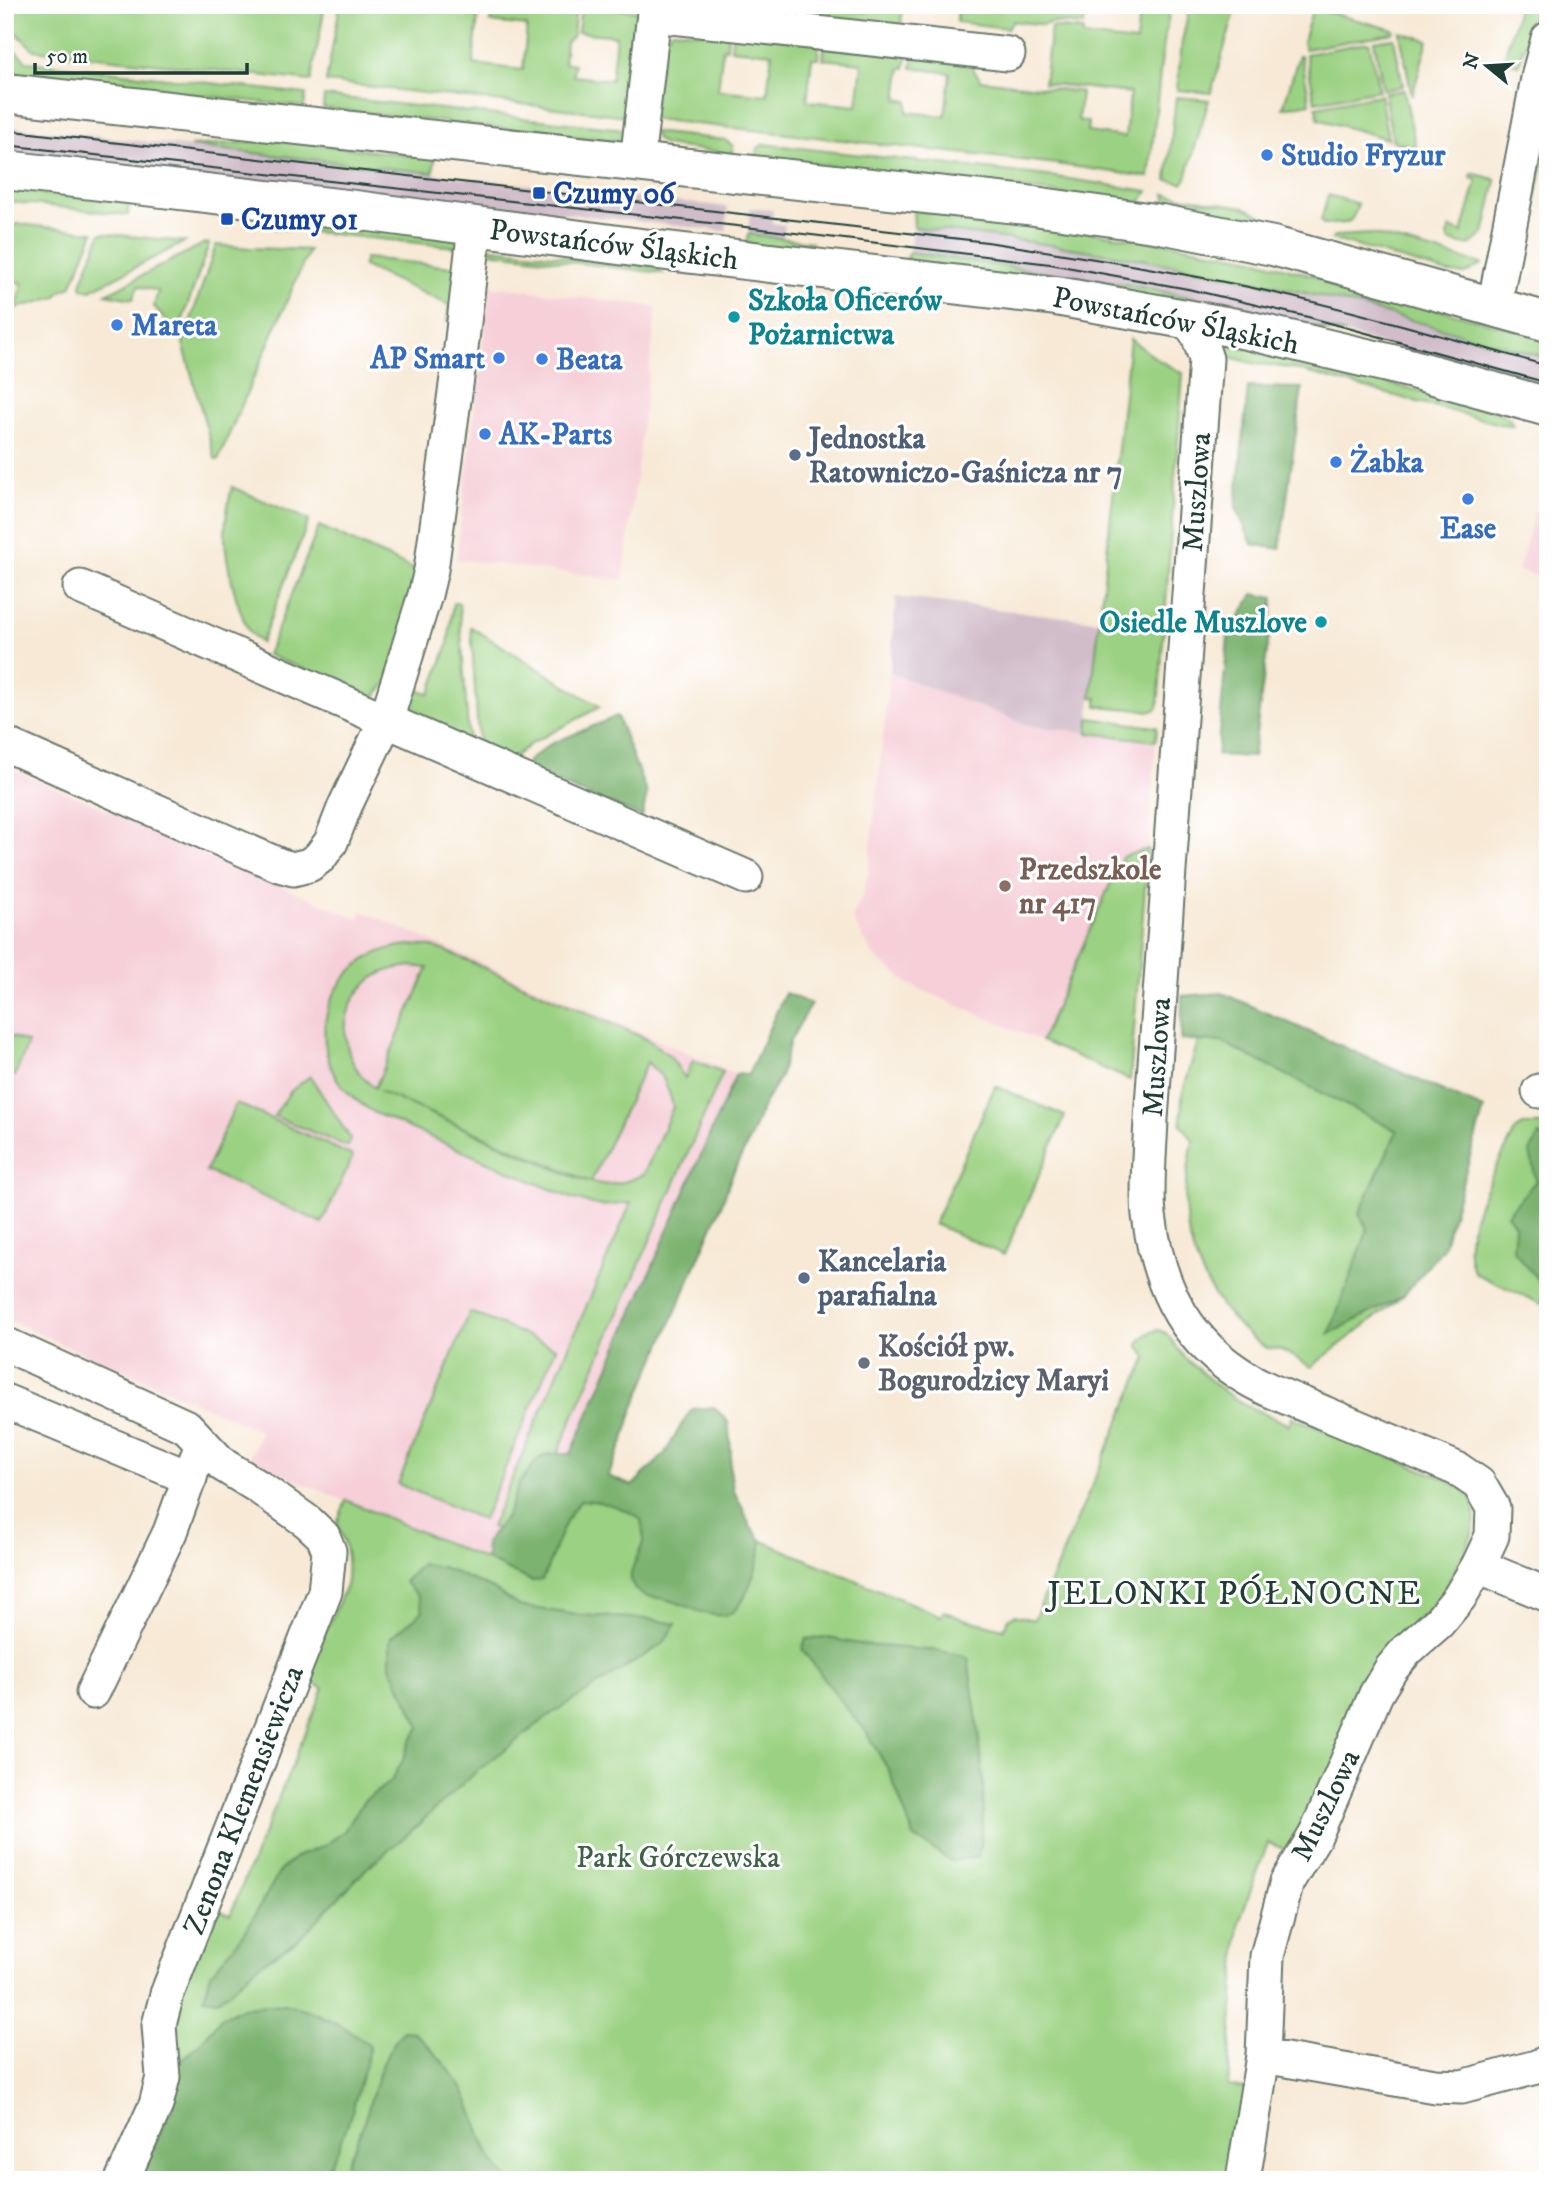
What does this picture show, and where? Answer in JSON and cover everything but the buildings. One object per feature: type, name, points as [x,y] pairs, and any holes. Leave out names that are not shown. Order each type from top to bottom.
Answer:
[{"type":"main road","points":[[5,93],[1027,205],[1161,224],[1273,246],[1548,323]]},
{"type":"main road","name":"Powstańców Śląskich","points":[[5,170],[1056,296],[1247,330],[1409,368],[1548,407]]},
{"type":"street","points":[[638,163],[654,10],[1008,54]]},
{"type":"street","points":[[1494,307],[1539,73],[1548,39]]},
{"type":"street","points":[[5,744],[279,866],[293,869],[309,865],[320,857],[331,842],[386,720],[425,595],[431,570],[475,227]]},
{"type":"street","name":"Muszlowa","points":[[1186,318],[1198,335],[1206,359],[1151,1119],[1149,1213],[1158,1260],[1185,1324],[1218,1358],[1239,1374],[1457,1469],[1479,1484],[1493,1508],[1492,1536],[1478,1566],[1459,1598],[1440,1622],[1407,1650],[1386,1677],[1376,1694],[1316,1834],[1287,1882],[1267,1956],[1275,2058],[1243,2180]]},
{"type":"street","points":[[1206,359],[1218,340],[1226,334],[1247,330]]},
{"type":"street","points":[[80,587],[746,877]]},
{"type":"street","name":"Zenona Klemensiewicza","points":[[5,1344],[187,1427],[212,1454],[309,1522],[323,1536],[329,1550],[325,1592],[167,1994],[159,2025],[163,2077],[156,2105],[122,2180]]},
{"type":"street","points":[[5,1401],[190,1478]]},
{"type":"street","points":[[93,1692],[170,1532],[190,1478],[212,1454]]},
{"type":"street","points":[[1478,1566],[1548,1595]]},
{"type":"street","points":[[1275,2058],[1435,2086],[1462,2087],[1548,2062]]},
{"type":"shaded area","points":[[5,126],[728,207],[726,231],[429,198],[427,207],[5,154]]},
{"type":"shaded area","points":[[750,208],[773,210],[772,223],[785,225],[783,238],[748,234]]},
{"type":"shaded area","points":[[914,227],[1136,258],[1219,274],[1396,316],[1548,358],[1548,391],[1239,307],[1130,284],[909,252]]},
{"type":"shaded area","points":[[490,286],[657,307],[623,580],[456,559]]},
{"type":"shaded area","points":[[1548,466],[1548,579],[1518,571]]},
{"type":"shaded area","points":[[896,597],[1098,621],[1088,733],[1031,726],[890,673]]},
{"type":"shaded area","name":"Przedszkole nr 417","points":[[890,673],[1031,726],[1156,741],[1130,1080],[909,984],[874,956],[852,918],[868,875]]},
{"type":"shaded area","points":[[5,766],[358,919],[362,911],[736,1074],[519,1574],[248,1460],[261,1431],[5,1319]]},
{"type":"green space","points":[[9,5],[325,5],[311,81],[34,50],[10,27]]},
{"type":"green space","points":[[340,5],[486,5],[486,8],[479,8],[473,64],[523,70],[527,26],[490,22],[491,5],[576,6],[573,36],[566,42],[564,63],[574,64],[573,76],[611,80],[616,36],[578,32],[581,6],[649,12],[635,117],[326,82]]},
{"type":"green space","points":[[818,5],[867,12],[869,5],[903,5],[900,34],[816,25]]},
{"type":"green space","points":[[959,5],[1086,5],[1084,25],[1051,22],[1044,25],[1013,21],[1007,28],[956,22]]},
{"type":"green space","points":[[1140,5],[1171,5],[1163,45],[1149,177],[1049,163],[652,119],[664,39],[672,30],[728,34],[727,48],[723,48],[718,90],[767,95],[772,53],[731,49],[733,31],[819,41],[818,58],[812,58],[807,101],[857,106],[862,63],[823,59],[825,42],[908,51],[905,68],[901,68],[897,99],[908,101],[907,112],[945,116],[950,73],[912,68],[914,52],[974,61],[973,69],[981,80],[1081,92],[1078,120],[1088,122],[1087,132],[1125,137],[1130,93],[1044,83],[1051,27],[1083,30],[1083,36],[1136,42]]},
{"type":"green space","points":[[1190,5],[1237,5],[1211,93],[1177,90],[1182,42]]},
{"type":"green space","points":[[1519,5],[1536,5],[1519,65],[1503,62]]},
{"type":"green space","points":[[1313,8],[1394,30],[1393,33],[1305,49],[1303,41]]},
{"type":"green space","points":[[1400,34],[1428,40],[1412,96]]},
{"type":"green space","points":[[1394,38],[1403,86],[1383,90],[1374,41]]},
{"type":"green space","points":[[1369,42],[1379,90],[1315,102],[1306,54]]},
{"type":"green space","points":[[5,45],[28,62],[306,94],[304,107],[29,76],[10,66]]},
{"type":"green space","points":[[1299,55],[1310,103],[1283,108]]},
{"type":"green space","points":[[1404,90],[1416,148],[1393,141],[1384,93]]},
{"type":"green space","points":[[1380,95],[1388,139],[1318,119],[1316,107]]},
{"type":"green space","points":[[324,96],[633,130],[628,139],[622,142],[323,108]]},
{"type":"green space","points":[[1176,97],[1209,100],[1183,183],[1167,180]]},
{"type":"green space","points":[[652,132],[725,140],[733,146],[733,154],[664,145]]},
{"type":"green space","points":[[278,140],[435,158],[433,173],[190,146]]},
{"type":"green space","points":[[764,144],[1056,177],[1148,191],[1137,203],[756,157],[757,149]]},
{"type":"green space","points":[[1544,159],[1525,250],[1515,253],[1531,169]]},
{"type":"green space","points":[[1472,173],[1496,181],[1484,234],[1469,246],[1449,241],[1447,236],[1450,228],[1462,233],[1477,180],[1471,178]]},
{"type":"green space","points":[[12,190],[129,202],[128,215],[5,201],[5,194]]},
{"type":"green space","points":[[1165,194],[1244,207],[1280,225],[1278,227],[1172,208],[1167,204]]},
{"type":"green space","points":[[1328,195],[1358,204],[1350,221],[1323,224],[1321,221]]},
{"type":"green space","points":[[913,210],[1168,243],[1253,259],[1548,339],[1548,358],[1343,302],[1219,274],[1067,247],[914,227]]},
{"type":"green space","points":[[275,217],[459,239],[466,248],[275,228]]},
{"type":"green space","points":[[18,224],[94,232],[71,287],[59,292],[57,297],[17,308],[22,283],[5,280],[5,227]]},
{"type":"green space","points":[[101,233],[185,242],[91,290],[83,289],[82,281]]},
{"type":"green space","points":[[748,234],[811,242],[797,248],[771,248],[746,244]]},
{"type":"green space","points":[[1372,234],[1482,264],[1465,274],[1448,273],[1332,239],[1334,236]]},
{"type":"green space","points":[[205,243],[209,244],[178,333],[175,333],[154,306],[158,291],[138,286],[133,299],[106,294]]},
{"type":"green space","points":[[216,245],[309,250],[218,460],[215,459],[183,343]]},
{"type":"green space","points":[[485,247],[654,267],[662,273],[496,253],[484,250]]},
{"type":"green space","points":[[909,252],[1130,285],[1239,307],[1346,334],[909,262]]},
{"type":"green space","points":[[365,258],[463,268],[458,322],[447,321],[449,305],[363,266]]},
{"type":"green space","points":[[1130,339],[1160,361],[1183,373],[1158,708],[1152,711],[1097,706],[1097,698],[1091,697]]},
{"type":"green space","points":[[1231,344],[1496,411],[1509,418],[1513,425],[1500,424],[1291,368],[1252,363],[1222,355]]},
{"type":"green space","points":[[1248,387],[1302,388],[1280,549],[1252,544],[1236,507]]},
{"type":"green space","points":[[232,487],[309,520],[261,643],[249,631],[245,622],[229,571],[225,529]]},
{"type":"green space","points":[[319,526],[418,571],[396,674],[374,697],[267,655]]},
{"type":"green space","points":[[1253,594],[1274,598],[1253,757],[1217,755],[1228,637]]},
{"type":"green space","points":[[453,603],[459,603],[469,745],[406,711],[409,687],[430,694],[448,644]]},
{"type":"green space","points":[[471,627],[600,707],[532,743],[508,761],[479,750]]},
{"type":"green space","points":[[617,716],[647,794],[642,817],[527,771],[528,761],[550,744]]},
{"type":"green space","points":[[1089,718],[1157,727],[1156,741],[1088,733]]},
{"type":"green space","points":[[1148,849],[1130,1080],[1041,1041],[1122,857]]},
{"type":"green space","points":[[409,945],[429,946],[446,951],[647,1039],[670,1056],[685,1078],[693,1060],[723,1072],[520,1540],[491,1527],[631,1203],[601,1206],[573,1199],[375,1113],[346,1090],[333,1072],[326,1050],[325,1028],[329,1007],[337,988],[350,972],[387,949]],"holes":[[[412,966],[428,968],[375,1088],[355,1066],[349,1052],[346,1022],[350,1008],[356,995],[377,976]],[[647,1062],[663,1078],[673,1107],[644,1174],[617,1184],[591,1182]],[[379,1091],[589,1181],[572,1176]]]},
{"type":"green space","points":[[785,993],[811,1004],[790,1041],[780,1077],[763,1106],[732,1175],[720,1209],[632,1412],[624,1440],[608,1476],[632,1486],[664,1455],[693,1409],[714,1407],[728,1422],[733,1490],[749,1524],[762,1541],[746,1593],[733,1611],[717,1615],[641,1594],[634,1587],[631,1576],[642,1547],[641,1520],[620,1508],[581,1500],[563,1529],[542,1580],[531,1581],[487,1560],[485,1543],[506,1517],[519,1484],[538,1459],[549,1454],[571,1454],[736,1074],[748,1075]]},
{"type":"green space","points":[[1222,993],[1484,1109],[1443,1248],[1403,1296],[1329,1334],[1368,1229],[1359,1214],[1397,1131],[1222,1042],[1181,1040],[1182,996]]},
{"type":"green space","points":[[5,1034],[28,1043],[15,1076],[5,1072]]},
{"type":"green space","points":[[1198,1041],[1222,1042],[1397,1131],[1359,1214],[1368,1229],[1330,1333],[1403,1296],[1311,1367],[1282,1350],[1265,1347],[1234,1321],[1210,1289],[1194,1253],[1185,1206],[1193,1140],[1181,1124],[1182,1095]]},
{"type":"green space","points":[[310,1076],[350,1138],[348,1146],[274,1116],[290,1092]]},
{"type":"green space","points":[[995,1086],[1065,1116],[1004,1255],[934,1224]]},
{"type":"green space","points":[[236,1103],[353,1156],[322,1223],[206,1171]]},
{"type":"green space","points":[[1523,1125],[1548,1125],[1548,1307],[1476,1274],[1470,1259],[1469,1242],[1480,1202],[1515,1131]]},
{"type":"green space","points":[[1539,1135],[1548,1139],[1548,1293],[1513,1249],[1515,1225],[1507,1214],[1536,1181],[1530,1152]]},
{"type":"green space","points":[[470,1312],[556,1348],[483,1520],[398,1484]]},
{"type":"green space","name":"Park Górczewska","points":[[1159,1330],[1166,1333],[1185,1358],[1222,1390],[1245,1405],[1289,1425],[1292,1417],[1448,1480],[1468,1494],[1475,1509],[1471,1538],[1456,1570],[1431,1608],[1293,1852],[1268,1843],[1239,1922],[1228,2086],[1246,2089],[1231,2180],[136,2180],[175,2100],[175,2005],[213,1908],[230,1915],[324,1688],[307,1681],[306,1675],[346,1586],[346,1554],[337,1523],[346,1500],[519,1574],[571,1455],[608,1476],[941,1616],[944,1611],[960,1618],[1004,1629],[1009,1618],[1015,1615],[1034,1620],[1147,1357],[1138,1345],[1146,1334]]},
{"type":"green space","points":[[421,1564],[442,1567],[493,1589],[519,1606],[579,1615],[649,1619],[676,1624],[663,1644],[551,1714],[472,1775],[368,1867],[298,1940],[256,1967],[217,2000],[204,1998],[211,1973],[244,1934],[281,1869],[296,1857],[324,1846],[344,1831],[364,1801],[391,1781],[410,1741],[420,1727],[390,1666],[390,1638],[423,1611],[418,1596],[404,1582]]},
{"type":"green space","points":[[823,1637],[865,1645],[942,1651],[968,1657],[983,1783],[982,1833],[978,1857],[951,1861],[914,1837],[889,1771],[865,1730],[802,1649],[806,1639]]},
{"type":"green space","points":[[284,2004],[329,2020],[370,2045],[350,2118],[334,2157],[325,2171],[316,2180],[136,2180],[175,2100],[177,2064],[200,2043],[221,2018],[244,2007]]},
{"type":"green space","points":[[403,2031],[414,2032],[452,2074],[468,2101],[487,2151],[501,2172],[511,2180],[339,2180],[359,2135],[381,2068]]},
{"type":"tram line","points":[[5,130],[987,242],[1239,285],[1432,333],[1548,366]]},
{"type":"tram line","points":[[5,145],[737,226],[1050,264],[1188,289],[1308,317],[1548,383]]},
{"type":"place","name":"Studio Fryzur","points":[[1267,155]]},
{"type":"place","name":"Czumy 06","points":[[539,193]]},
{"type":"place","name":"Czumy 01","points":[[227,219]]},
{"type":"place","name":"Szkoła Oficerów Pożarnictwa","points":[[734,317]]},
{"type":"place","name":"Mareta","points":[[117,325]]},
{"type":"place","name":"AP Smart","points":[[499,358]]},
{"type":"place","name":"Beata","points":[[542,359]]},
{"type":"place","name":"AK-Parts","points":[[485,434]]},
{"type":"place","name":"Jednostka Ratowniczo-Gaśnicza nr 7","points":[[795,455]]},
{"type":"place","name":"Żabka","points":[[1336,462]]},
{"type":"place","name":"Ease","points":[[1468,499]]},
{"type":"place","name":"Osiedle Muszlove","points":[[1321,622]]},
{"type":"place","name":"Przedszkole nr 417","points":[[1005,886]]},
{"type":"place","name":"Kancelaria parafialna","points":[[804,1278]]},
{"type":"place","name":"Kościół pw. Bogurodzicy Maryi","points":[[864,1363]]},
{"type":"district","name":"JELONKI PÓŁNOCNE","points":[[1235,1592]]}]
